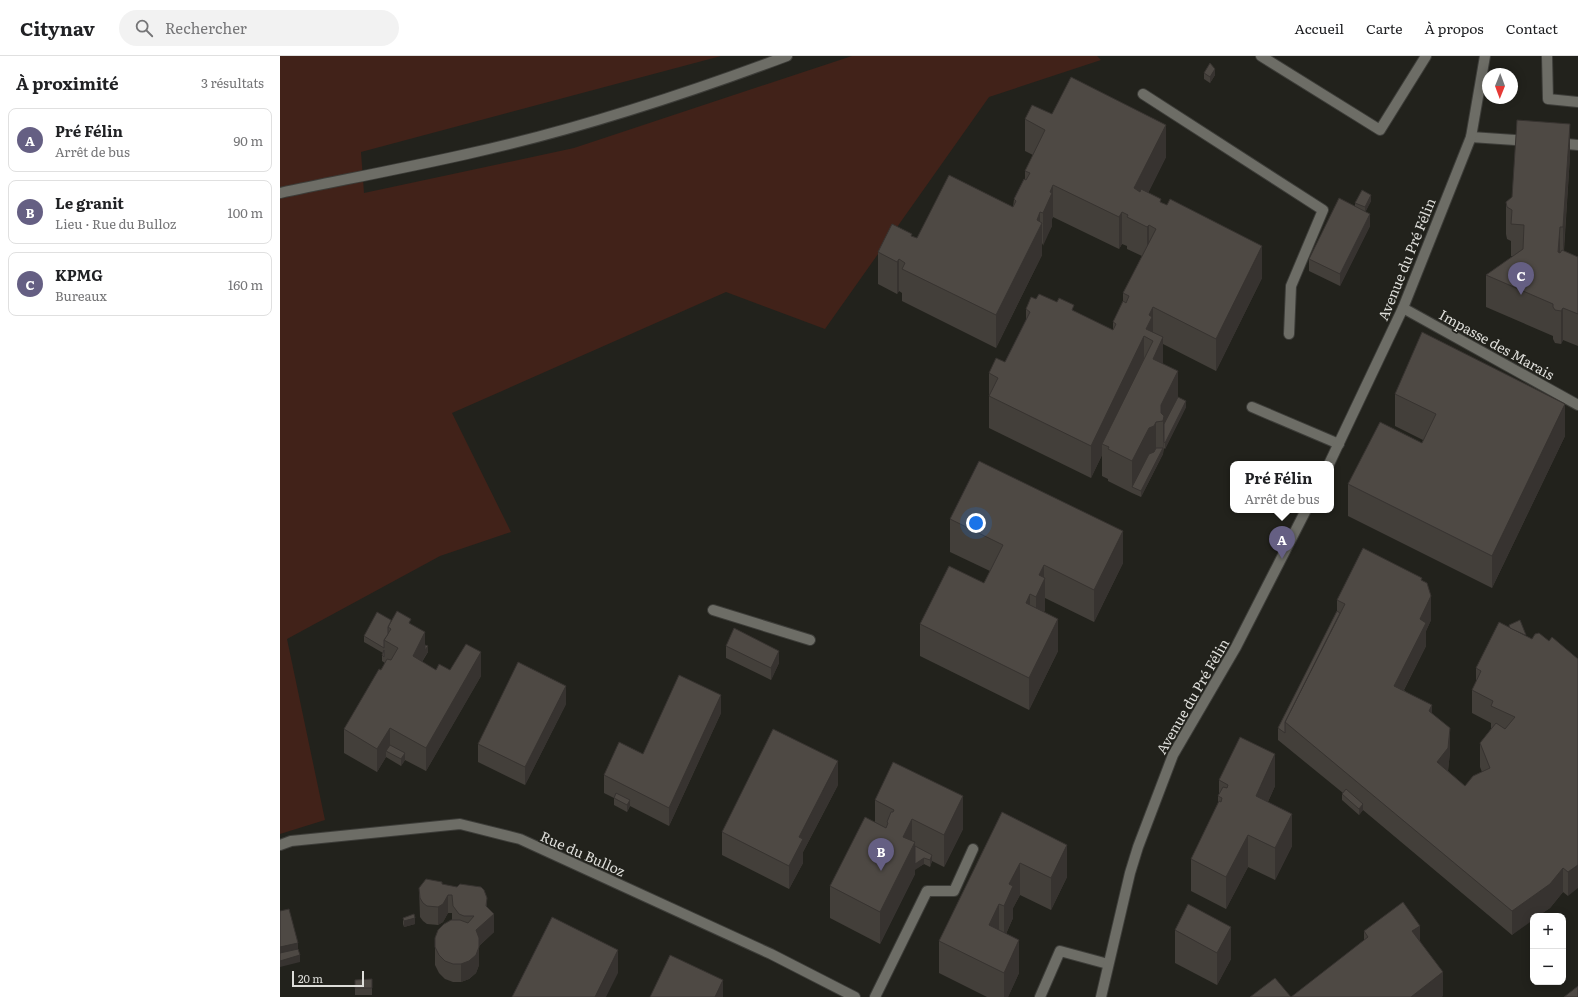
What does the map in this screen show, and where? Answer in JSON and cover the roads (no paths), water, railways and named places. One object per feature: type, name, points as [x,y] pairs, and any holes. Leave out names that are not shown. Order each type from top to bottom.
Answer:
[{"type":"street","points":[[280,193],[467,154],[582,124],[725,79],[788,56]]},
{"type":"street","points":[[1261,56],[1380,130],[1426,56]]},
{"type":"street","name":"Avenue du Pré Félin","points":[[1330,461],[1403,308],[1471,137],[1485,56]]},
{"type":"street","points":[[1547,56],[1548,99],[1578,102]]},
{"type":"street","points":[[1143,94],[1323,210],[1291,286],[1289,334]]},
{"type":"street","points":[[1471,137],[1578,145]]},
{"type":"street","name":"Impasse des Marais","points":[[1403,308],[1578,405]]},
{"type":"street","points":[[1252,407],[1339,444]]},
{"type":"street","name":"Avenue du Pré Félin","points":[[1101,997],[1123,900],[1138,846],[1173,755],[1236,647],[1304,513]]},
{"type":"street","points":[[713,610],[810,640]]},
{"type":"street","name":"Rue du Bulloz","points":[[280,845],[291,841],[460,824],[520,839],[770,954],[855,997]]},
{"type":"street","points":[[875,997],[927,890],[954,891],[973,849]]},
{"type":"street","points":[[1040,997],[1060,950],[1108,964]]},
{"type":"place","name":"KPMG","points":[[1521,295]]},
{"type":"place","name":"Pré Félin","points":[[1282,559]]},
{"type":"place","name":"Le granit","points":[[881,871]]}]
